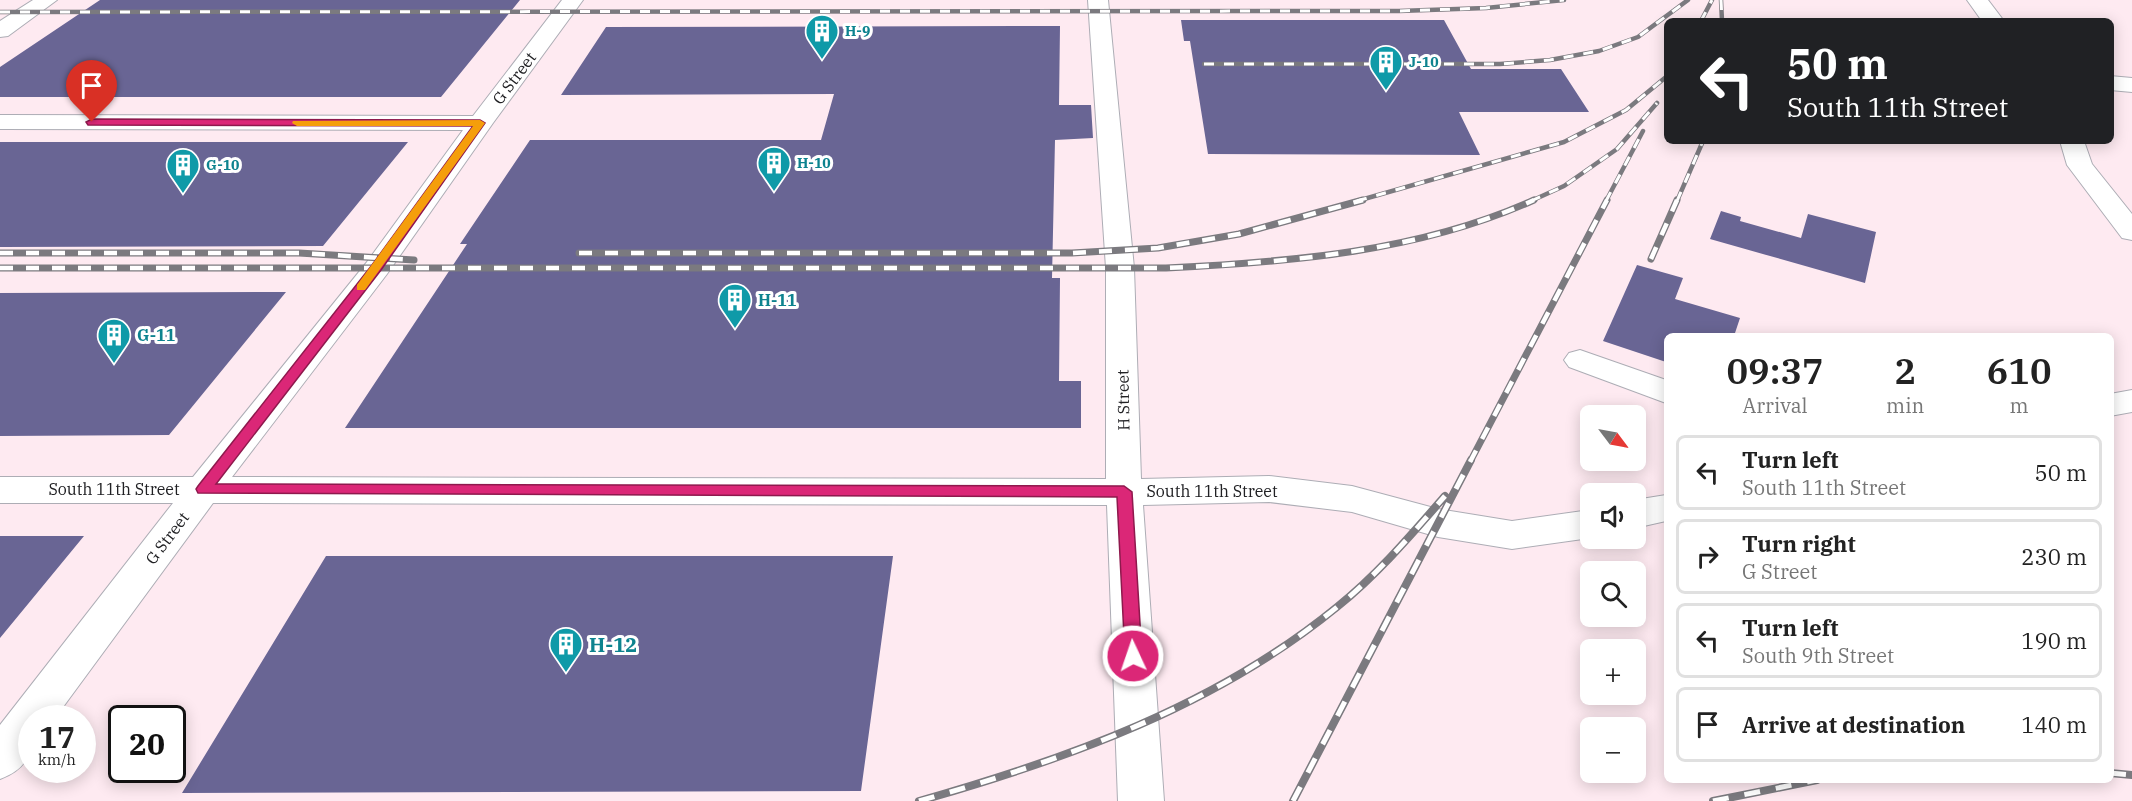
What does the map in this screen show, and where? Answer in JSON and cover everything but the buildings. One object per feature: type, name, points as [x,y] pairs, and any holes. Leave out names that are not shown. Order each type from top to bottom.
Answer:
[{"type":"lane","points":[[0,30],[47,0]]},
{"type":"lane","name":"G Street","points":[[0,759],[204,489],[380,263],[480,123],[573,0]]},
{"type":"lane","name":"H Street","points":[[1098,0],[1120,268],[1124,492],[1141,801]]},
{"type":"lane","points":[[1977,0],[1992,18]]},
{"type":"lane","points":[[2114,83],[2132,85]]},
{"type":"lane","points":[[0,122],[480,123]]},
{"type":"lane","points":[[2073,144],[2080,165],[2132,232]]},
{"type":"lane","points":[[1580,360],[1664,391]]},
{"type":"lane","points":[[2114,404],[2132,401]]},
{"type":"lane","name":"South 11th Street","points":[[0,490],[1124,492],[1269,489],[1352,499],[1438,523],[1512,535],[1580,525]]},
{"type":"lane","points":[[1646,512],[1664,508]]},
{"type":"shaded area","points":[[0,0],[2132,0],[2132,801],[0,801]]},
{"type":"railway","points":[[0,12],[1399,11],[1486,8],[1564,0]]},
{"type":"railway","points":[[1204,64],[1500,64],[1550,60],[1599,51],[1638,37],[1688,0]]},
{"type":"railway","points":[[1703,18],[1712,0]]},
{"type":"railway","points":[[1721,0],[1722,18]]},
{"type":"railway","points":[[1357,201],[1564,142],[1626,110],[1664,79]]},
{"type":"railway","points":[[1531,201],[1564,186],[1617,149],[1657,103]]},
{"type":"railway","points":[[1606,201],[1643,131]]},
{"type":"railway","points":[[1677,201],[1702,144]]},
{"type":"railway","points":[[579,253],[1072,253],[1158,248],[1239,234],[1363,200]]},
{"type":"railway","points":[[0,268],[1166,268],[1307,258],[1400,243],[1490,218],[1534,200]]},
{"type":"railway","points":[[1470,462],[1607,200]]},
{"type":"railway","points":[[1651,259],[1677,200]]},
{"type":"railway","points":[[0,253],[299,253],[414,260]]},
{"type":"railway","points":[[1293,801],[1471,460]]},
{"type":"railway","points":[[919,801],[1030,767],[1084,747],[1191,701],[1241,673],[1290,642],[1352,594],[1394,554],[1445,496]]},
{"type":"railway","points":[[2114,773],[2132,775]]},
{"type":"railway","points":[[1713,801],[1802,783]]},
{"type":"slow traffic","points":[[297,123],[480,123],[361,288]]},
{"type":"place","name":"H-9","points":[[822,60]]},
{"type":"place","name":"J-10","points":[[1386,91]]},
{"type":"place","name":"H-10","points":[[774,192]]},
{"type":"place","name":"G-10","points":[[183,194]]},
{"type":"place","name":"H-11","points":[[735,329]]},
{"type":"place","name":"G-11","points":[[114,364]]},
{"type":"place","name":"H-12","points":[[566,673]]},
{"type":"route","points":[[92,122],[480,123],[376,268],[204,489],[1124,492],[1133,656]]}]
